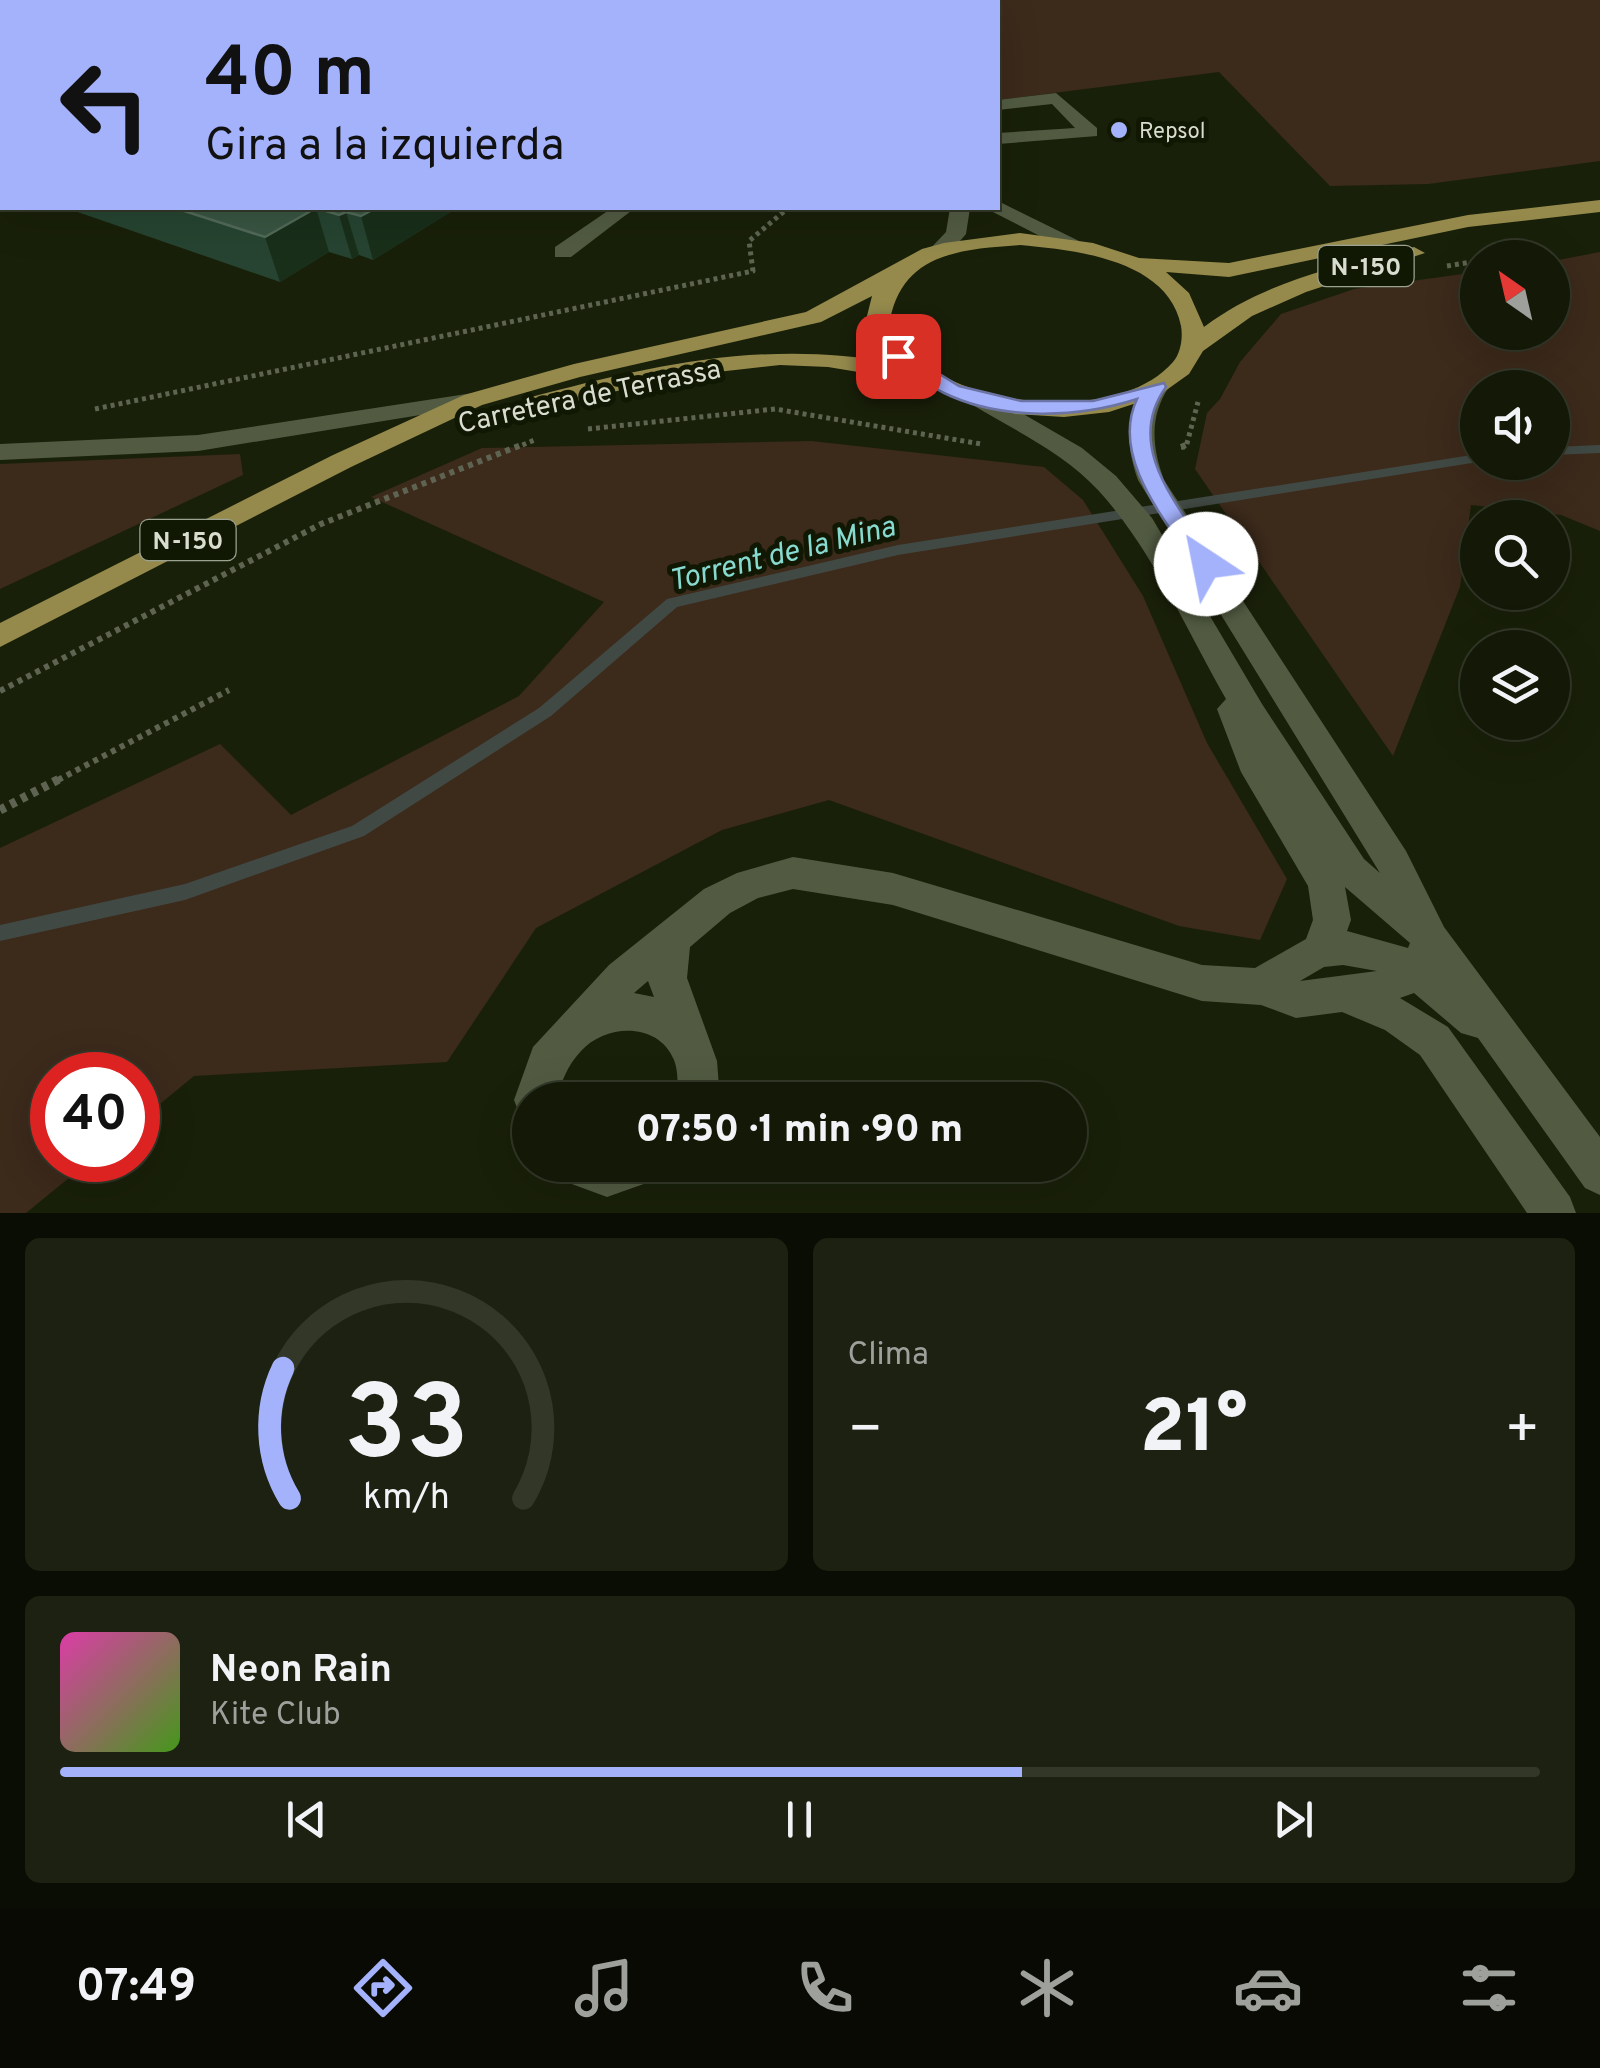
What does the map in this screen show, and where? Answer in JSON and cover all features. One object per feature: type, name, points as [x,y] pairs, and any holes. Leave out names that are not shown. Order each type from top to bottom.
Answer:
[{"type":"main road","name":"N-150","points":[[1551,215],[1468,221],[1229,270],[1129,262],[1072,244],[1004,240],[939,250],[894,276],[884,289],[878,320],[898,356],[924,376],[980,399],[1060,409],[1131,398],[1157,387],[1181,368],[1194,346],[1230,317],[1310,281],[1551,215],[1600,206]]},
{"type":"main road","name":"N-150","points":[[1129,262],[1166,285],[1182,301],[1190,314],[1194,346]]},
{"type":"main road","name":"Carretera de Terrassa","points":[[0,636],[376,445],[473,400],[574,371],[813,317],[894,276]]},
{"type":"main road","name":"Carretera de Terrassa","points":[[376,445],[586,390],[767,359],[812,358],[924,376]]},
{"type":"street","points":[[1000,105],[1056,98],[1090,132],[1000,138]]},
{"type":"street","points":[[1000,208],[1072,244]]},
{"type":"street","points":[[563,252],[621,210]]},
{"type":"street","points":[[939,250],[956,234],[960,210]]},
{"type":"street","points":[[1157,387],[1143,404],[1141,444],[1150,480],[1392,862],[1424,956]]},
{"type":"street","points":[[980,399],[1036,428],[1106,482],[1162,556],[1351,870],[1526,1073],[1600,1173]]},
{"type":"street","points":[[0,452],[198,443],[473,400]]},
{"type":"street","points":[[1214,648],[1258,772],[1326,883],[1332,920],[1321,951]]},
{"type":"street","points":[[537,1082],[555,1044],[623,978],[717,901],[750,884],[793,873],[894,889],[1202,983],[1262,987],[1296,1000],[1375,990],[1424,956]]},
{"type":"street","points":[[672,941],[667,978],[699,1064],[699,1082]]},
{"type":"street","points":[[1262,987],[1290,966],[1321,951],[1351,946],[1388,958],[1424,956]]},
{"type":"street","points":[[1345,994],[1400,1017],[1434,1040],[1554,1213]]},
{"type":"street","points":[[574,1027],[613,1011],[645,1012],[669,1022],[688,1041]]},
{"type":"path","points":[[93,410],[753,271],[749,241],[786,210]]},
{"type":"path","points":[[1438,268],[1460,264]]},
{"type":"path","points":[[1141,444],[1186,447],[1198,401],[1207,389]]},
{"type":"path","points":[[570,431],[775,408],[992,446]]},
{"type":"path","points":[[86,419],[103,417]]},
{"type":"path","points":[[0,691],[321,524],[552,433]]},
{"type":"path","points":[[0,810],[229,690]]},
{"type":"shaded area","points":[[1000,0],[1600,0],[1600,161],[1428,184],[1330,186],[1219,72],[1000,100]]},
{"type":"shaded area","points":[[1600,252],[1600,531],[1570,519],[1570,500],[1460,500],[1460,587],[1393,756],[1195,469],[1207,413],[1220,399],[1240,362],[1281,314],[1354,289],[1460,274],[1460,350],[1570,350],[1570,258]]},
{"type":"shaded area","points":[[811,441],[1044,467],[1083,500],[1143,596],[1207,743],[1287,879],[1260,940],[1179,926],[829,800],[722,830],[536,928],[447,1062],[194,1076],[160,1104],[160,1052],[30,1052],[30,1182],[64,1182],[26,1213],[0,1213],[0,848],[220,744],[291,815],[519,696],[604,602],[371,497],[482,448]]},
{"type":"shaded area","points":[[240,454],[243,475],[0,589],[0,464]]},
{"type":"building","points":[[181,210],[312,210],[265,237]]},
{"type":"building","points":[[323,210],[372,210],[361,216],[346,212],[339,215]]},
{"type":"waterway","name":"Torrent de la Mina","points":[[1570,450],[1600,449]]},
{"type":"waterway","name":"Torrent de la Mina","points":[[0,933],[185,892],[358,831],[545,712],[672,603],[898,550],[1460,461]]},
{"type":"place","name":"Repsol","points":[[1119,130]]},
{"type":"route","points":[[898,356],[924,376],[953,390],[1021,407],[1095,406],[1157,387],[1143,404],[1142,458],[1150,480],[1206,564]]}]
